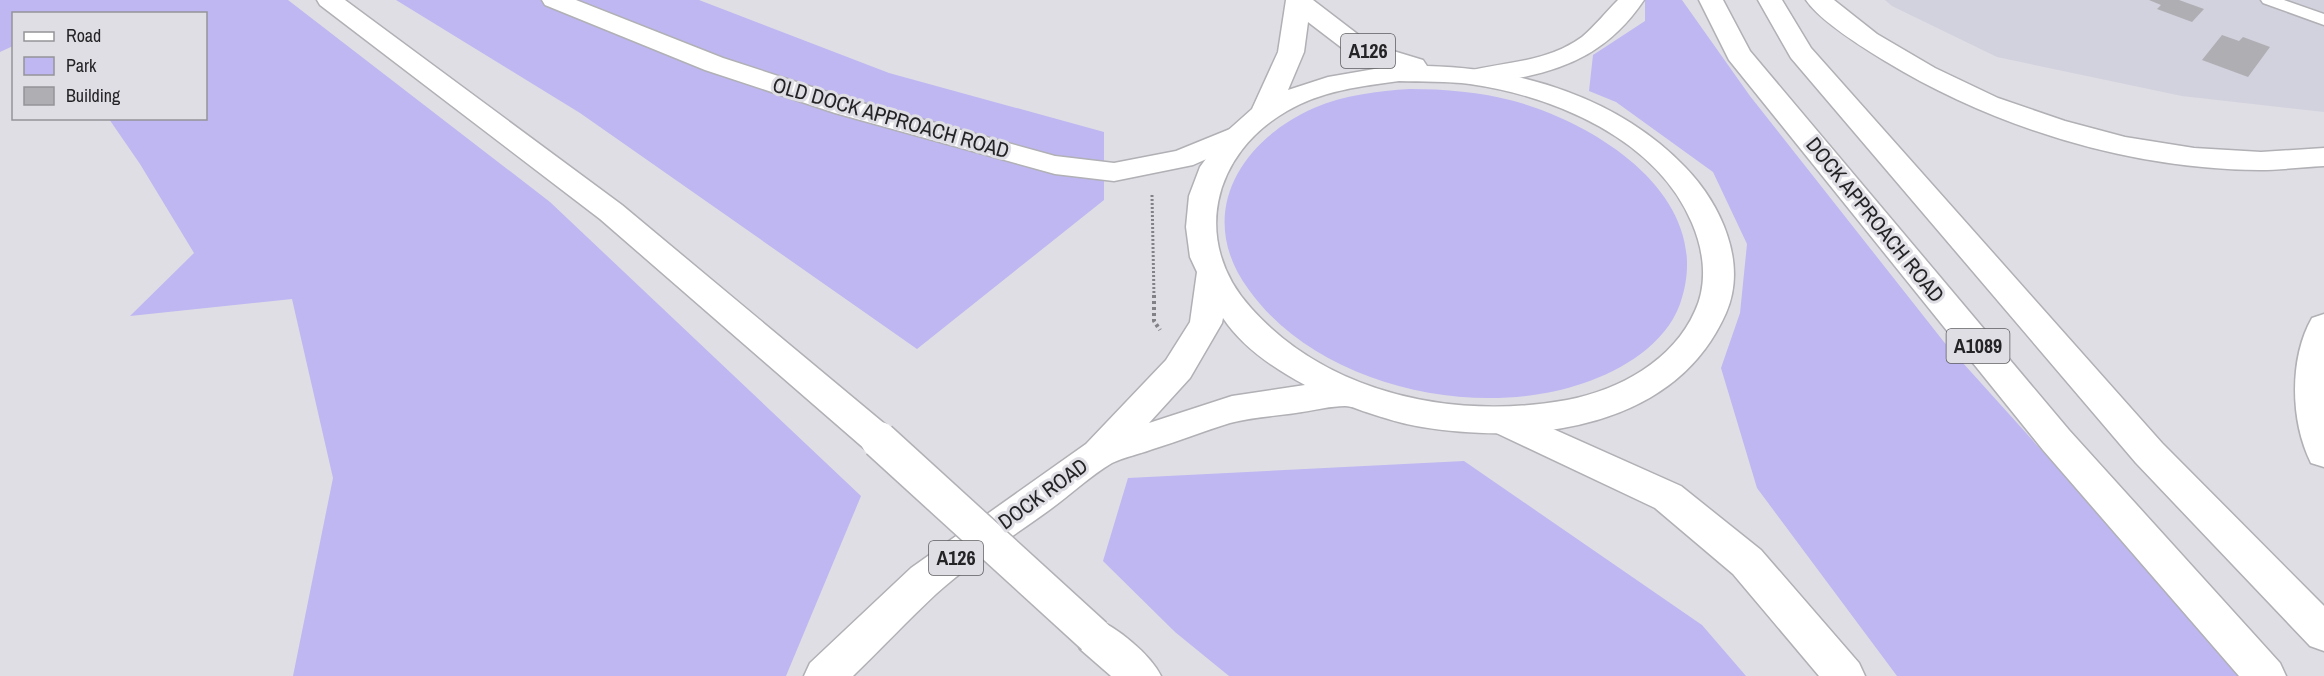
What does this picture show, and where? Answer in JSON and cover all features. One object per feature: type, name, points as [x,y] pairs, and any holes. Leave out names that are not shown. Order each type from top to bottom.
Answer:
[{"type":"main road","points":[[329,0],[611,212],[879,440],[1140,676]]},
{"type":"main road","name":"OLD DOCK APPROACH ROAD","points":[[554,0],[714,64],[844,107],[1055,165],[1114,172],[1182,159],[1235,136]]},
{"type":"main road","name":"A126","points":[[1298,0],[1346,41],[1384,59],[1463,75]]},
{"type":"main road","name":"A126","points":[[1264,113],[1291,52],[1298,0]]},
{"type":"main road","points":[[1463,75],[1520,85],[1562,99],[1601,117],[1637,139],[1668,165],[1692,195],[1710,227],[1718,260],[1717,294],[1706,327],[1683,357],[1651,383],[1608,403],[1558,416],[1504,421],[1452,418],[1400,408],[1350,392],[1303,368],[1263,340],[1233,308],[1212,275],[1201,244],[1199,214],[1204,186],[1217,160],[1235,136],[1264,113],[1304,93],[1350,80],[1400,73],[1463,75],[1530,68],[1565,57],[1589,43],[1632,0]]},
{"type":"main road","name":"DOCK APPROACH ROAD","points":[[1711,0],[1738,54],[2056,440],[2265,676]]},
{"type":"main road","name":"A1089","points":[[1770,0],[1800,52],[2149,453],[2324,633]]},
{"type":"main road","points":[[1818,0],[1880,49],[1928,76],[1977,99],[2072,132],[2161,152],[2202,157],[2290,161],[2324,157]]},
{"type":"main road","name":"DOCK ROAD","points":[[825,676],[925,580],[1099,454],[1178,369],[1190,350],[1206,323],[1212,275]]},
{"type":"main road","points":[[2324,326],[2312,374],[2317,432],[2324,453]]},
{"type":"main road","name":"DOCK ROAD","points":[[1099,454],[1232,409],[1350,392]]},
{"type":"main road","points":[[1504,421],[1668,497],[1747,562],[1844,676]]},
{"type":"lane","points":[[2269,0],[2324,20]]},
{"type":"path","points":[[1144,167],[1152,185],[1154,321],[1167,341],[1190,350]]},
{"type":"shaded area","points":[[1885,0],[2324,0],[2324,112],[2182,96],[1997,57],[1892,6]]},
{"type":"green space","points":[[0,0],[288,0],[550,202],[861,496],[786,676],[293,676],[333,478],[292,299],[130,316],[194,253],[140,164],[110,120],[207,120],[207,12],[12,12],[12,46],[0,52]]},
{"type":"green space","points":[[396,0],[699,0],[889,73],[1104,132],[1104,200],[917,349],[580,113]]},
{"type":"green space","points":[[1645,0],[1682,0],[1750,96],[1944,342],[2245,676],[1897,676],[1757,488],[1721,368],[1740,313],[1747,244],[1713,172],[1616,102],[1589,91],[1593,55],[1645,21]]},
{"type":"green space","points":[[1410,89],[1449,90],[1488,95],[1547,112],[1581,128],[1614,148],[1643,172],[1666,200],[1682,231],[1687,266],[1680,304],[1673,319],[1653,344],[1627,363],[1598,378],[1541,394],[1495,398],[1448,396],[1402,387],[1357,372],[1315,350],[1279,323],[1249,290],[1233,262],[1225,235],[1226,209],[1233,184],[1246,161],[1264,140],[1287,122],[1314,108],[1337,100],[1361,94]]},
{"type":"green space","points":[[1464,461],[1702,625],[1746,676],[1229,676],[1175,632],[1103,561],[1128,478]]},
{"type":"building","points":[[2149,0],[2179,0],[2204,9],[2192,22],[2157,9],[2161,5]]},
{"type":"building","points":[[2222,35],[2239,41],[2243,37],[2270,47],[2248,77],[2202,60]]}]
